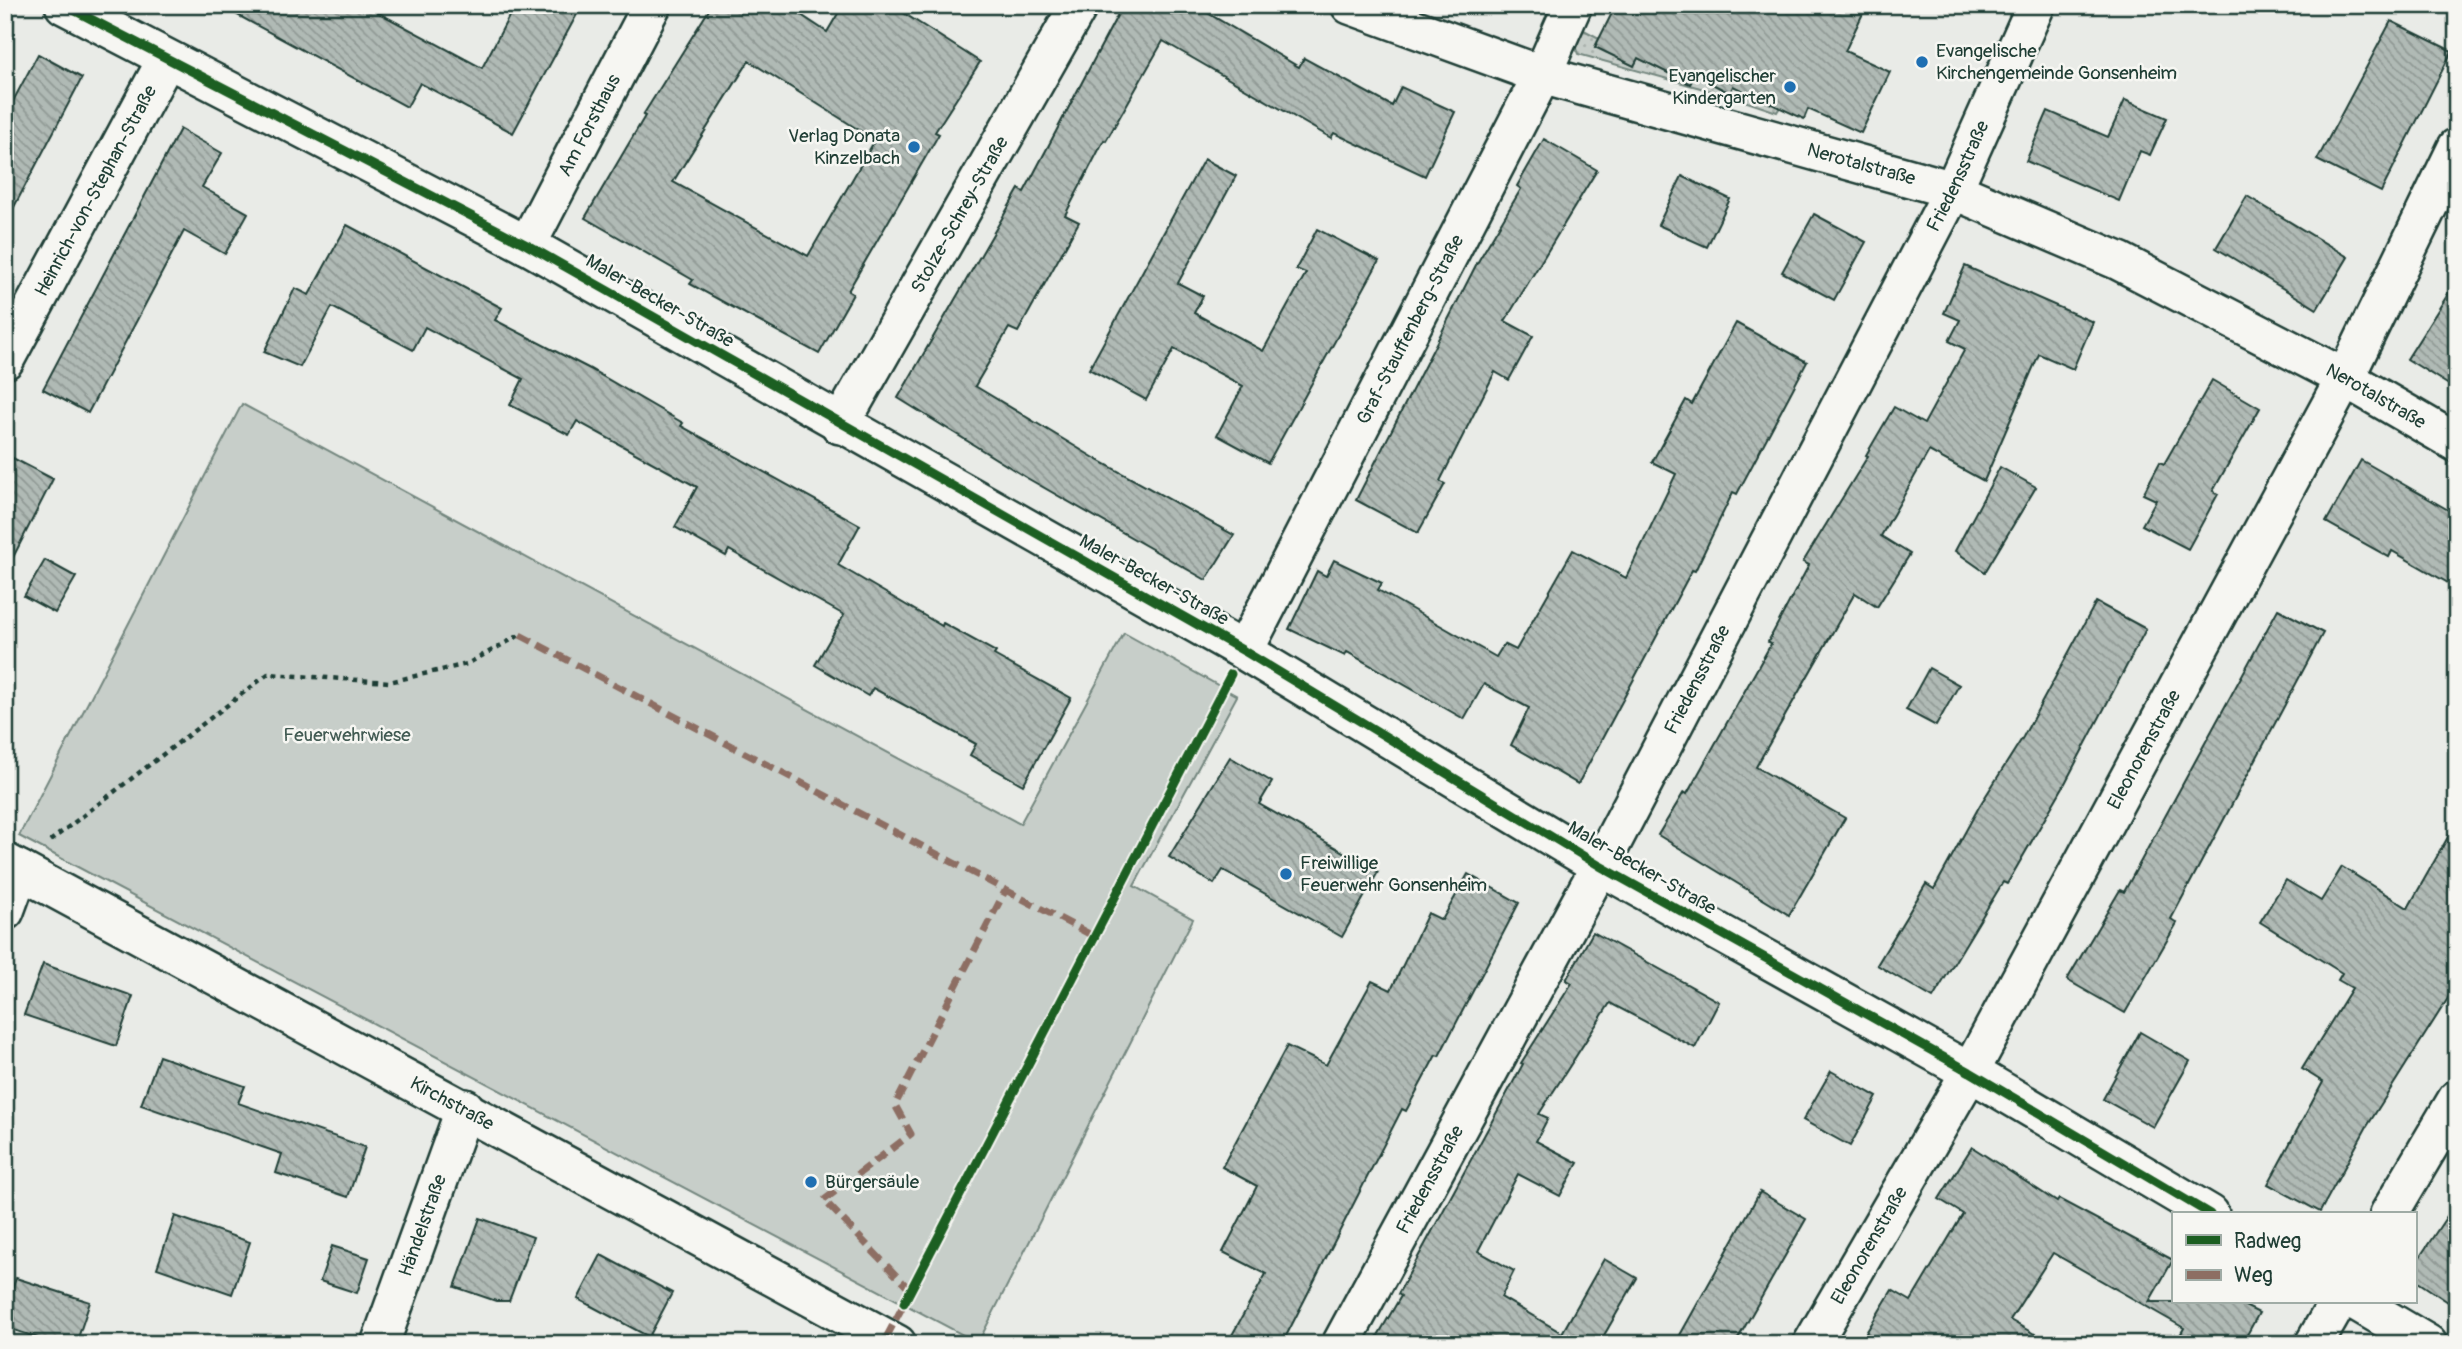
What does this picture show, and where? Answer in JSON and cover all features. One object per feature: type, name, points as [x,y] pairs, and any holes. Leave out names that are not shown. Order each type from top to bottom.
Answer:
[{"type":"street","name":"Maler-Becker-Straße","points":[[64,5],[527,245],[840,425],[1244,651],[1600,866],[1970,1072],[2207,1212]]},
{"type":"street","name":"Am Forsthaus","points":[[527,245],[652,5]]},
{"type":"street","name":"Stolze-Schrey-Straße","points":[[840,425],[1079,5]]},
{"type":"street","name":"Nerotalstraße","points":[[1350,5],[1542,75],[1953,190],[2119,261],[2345,378],[2457,443]]},
{"type":"street","name":"Graf-Stauffenberg-Straße","points":[[1244,651],[1542,75],[1573,5]]},
{"type":"street","name":"Friedensstraße","points":[[1341,1344],[1600,866],[1953,190],[2036,5]]},
{"type":"street","name":"Heinrich-von-Stephan-Straße","points":[[5,360],[166,60]]},
{"type":"street","name":"Eleonorenstraße","points":[[1812,1344],[1970,1072],[2345,378],[2457,147]]},
{"type":"street","points":[[5,911],[18,869]]},
{"type":"street","name":"Kirchstraße","points":[[18,869],[465,1108],[879,1340]]},
{"type":"street","points":[[2390,1212],[2457,1099]]},
{"type":"street","name":"Händelstraße","points":[[380,1344],[465,1108]]},
{"type":"street","points":[[2314,1344],[2337,1304]]},
{"type":"street","points":[[2360,1304],[2428,1344]]},
{"type":"path","points":[[18,869],[268,674],[389,681],[467,664],[520,635]]},
{"type":"green space","points":[[1582,29],[1599,38],[1595,47],[1634,66],[1638,58],[1690,84],[1695,75],[1730,93],[1729,96],[1578,54],[1575,46]]},
{"type":"green space","points":[[1748,92],[1780,107],[1777,112],[1744,101]]},
{"type":"green space","name":"Feuerwehrwiese","points":[[242,404],[1020,824],[1124,633],[1237,696],[1134,886],[1193,919],[978,1343],[19,836]]},
{"type":"building","points":[[219,5],[364,5],[482,68],[515,5],[582,5],[513,133],[420,83],[407,107]]},
{"type":"building","points":[[712,5],[786,5],[827,32],[843,5],[891,5],[980,62],[935,132],[939,134],[848,291],[853,294],[819,354],[690,284],[693,280],[585,218],[645,116],[643,115]],"holes":[[[749,61],[875,140],[808,256],[673,182]]]},
{"type":"building","points":[[1104,5],[1194,5],[1299,67],[1304,58],[1392,106],[1401,87],[1455,112],[1425,176],[1334,133],[1331,138],[1163,41],[1106,141],[1104,140],[1065,215],[1079,222],[1018,332],[1009,328],[975,386],[1096,459],[1234,535],[1206,580],[1027,478],[898,398],[1019,189],[1024,192],[1118,14]]},
{"type":"building","name":"Evangelischer Kindergarten","points":[[1616,5],[1867,5],[1845,51],[1890,72],[1861,133],[1808,109],[1804,119],[1733,86],[1730,93],[1695,75],[1690,84],[1638,58],[1634,66],[1595,47]]},
{"type":"building","points":[[2391,21],[2452,51],[2381,192],[2317,160]]},
{"type":"building","points":[[38,54],[82,78],[5,224],[5,116]]},
{"type":"building","points":[[2125,100],[2167,118],[2150,155],[2140,151],[2119,201],[2026,161],[2048,111],[2108,137]]},
{"type":"building","points":[[180,129],[222,153],[202,187],[248,213],[225,254],[184,231],[88,413],[43,389]]},
{"type":"building","points":[[1544,139],[1597,170],[1505,321],[1533,336],[1509,380],[1495,372],[1440,481],[1445,484],[1418,533],[1356,500],[1476,265],[1521,189],[1517,186]]},
{"type":"building","points":[[1204,159],[1236,176],[1178,283],[1203,296],[1194,313],[1263,351],[1306,273],[1296,269],[1317,229],[1379,261],[1268,463],[1217,435],[1243,386],[1174,349],[1146,400],[1089,369]]},
{"type":"building","points":[[1682,176],[1730,199],[1707,247],[1658,225]]},
{"type":"building","points":[[2247,196],[2348,257],[2317,309],[2216,248]]},
{"type":"building","points":[[1814,214],[1866,242],[1834,300],[1782,272]]},
{"type":"building","points":[[347,225],[502,308],[495,320],[590,369],[683,423],[681,426],[860,525],[838,565],[942,626],[943,623],[996,652],[994,655],[1071,698],[1023,785],[970,755],[976,744],[873,688],[868,696],[815,665],[844,615],[729,550],[726,556],[675,527],[697,487],[577,421],[569,435],[510,405],[523,379],[425,327],[413,350],[332,307],[300,367],[264,352],[295,288],[309,295]]},
{"type":"building","points":[[1965,266],[2093,322],[2073,369],[2039,354],[1984,481],[1929,451],[1881,536],[1910,554],[1877,607],[1855,593],[1756,767],[1845,818],[1789,915],[1658,835],[1684,792],[1687,794],[1771,644],[1768,642],[1809,565],[1803,562],[1868,456],[1866,455],[1894,407],[1924,424],[1965,349],[1949,341],[1960,320],[1944,313]]},
{"type":"building","points":[[2457,280],[2457,390],[2407,359]]},
{"type":"building","points":[[1736,323],[1807,362],[1737,494],[1733,492],[1695,571],[1692,570],[1578,784],[1511,745],[1529,708],[1484,684],[1464,719],[1347,652],[1345,656],[1289,629],[1317,571],[1326,576],[1334,560],[1382,583],[1378,590],[1496,657],[1504,644],[1516,650],[1573,550],[1626,578],[1676,474],[1652,462],[1686,400],[1692,404]]},
{"type":"building","points":[[2212,380],[2260,408],[2213,491],[2218,494],[2188,549],[2142,525],[2156,500],[2143,494],[2160,462],[2164,464]]},
{"type":"building","points":[[5,454],[53,479],[5,573]]},
{"type":"building","points":[[2361,460],[2457,515],[2457,588],[2392,551],[2389,557],[2326,522]]},
{"type":"building","points":[[2000,467],[2036,487],[1985,572],[1955,551]]},
{"type":"building","points":[[45,560],[76,577],[55,613],[24,596]]},
{"type":"building","points":[[2096,602],[2146,629],[2063,787],[2007,884],[2003,882],[1933,998],[1877,965],[1926,884],[1934,889],[1980,805],[2023,737]]},
{"type":"building","points":[[2278,609],[2323,633],[2171,919],[2177,923],[2125,1013],[2067,980],[2120,890],[2124,892]]},
{"type":"building","points":[[1929,668],[1959,685],[1936,726],[1906,710]]},
{"type":"building","points":[[1230,757],[1272,782],[1259,804],[1378,872],[1342,937],[1223,870],[1214,884],[1169,857]]},
{"type":"building","points":[[2457,821],[2457,984],[2366,1128],[2320,1212],[2268,1184],[2323,1082],[2302,1069],[2352,988],[2338,980],[2342,973],[2260,922],[2286,880],[2321,901],[2342,867],[2408,908]]},
{"type":"building","points":[[1468,874],[1519,903],[1439,1056],[1436,1055],[1406,1111],[1402,1109],[1282,1344],[1227,1344],[1266,1274],[1223,1252],[1257,1186],[1222,1167],[1287,1046],[1326,1065],[1372,981],[1391,990],[1428,913],[1442,920]]},
{"type":"building","points":[[1593,932],[1719,1002],[1695,1048],[1610,1003],[1539,1114],[1548,1118],[1536,1141],[1578,1163],[1560,1196],[1518,1174],[1478,1251],[1514,1271],[1501,1297],[1562,1333],[1604,1259],[1637,1278],[1599,1344],[1373,1344],[1401,1296],[1398,1294],[1523,1064],[1521,1063],[1572,983],[1566,980]]},
{"type":"building","points":[[43,964],[133,996],[116,1046],[24,1015]]},
{"type":"building","points":[[2140,1032],[2190,1061],[2153,1127],[2103,1099]]},
{"type":"building","points":[[159,1056],[245,1086],[238,1103],[365,1147],[348,1197],[276,1173],[282,1154],[141,1105]]},
{"type":"building","points":[[1831,1071],[1877,1097],[1850,1146],[1803,1120]]},
{"type":"building","points":[[1972,1147],[2057,1202],[2059,1199],[2172,1259],[2149,1302],[2241,1304],[2259,1313],[2242,1344],[2175,1344],[2184,1328],[2053,1253],[2010,1320],[2052,1344],[1885,1344],[1866,1333],[1892,1290],[1911,1301],[1963,1214],[1939,1199]]},
{"type":"building","points":[[1760,1192],[1806,1219],[1735,1344],[1675,1344]]},
{"type":"building","points":[[2457,1201],[2457,1308],[2416,1281],[2416,1262]]},
{"type":"building","points":[[175,1216],[250,1242],[232,1294],[157,1268]]},
{"type":"building","points":[[480,1218],[533,1237],[509,1301],[496,1301],[455,1287]]},
{"type":"building","points":[[332,1246],[369,1258],[357,1293],[320,1281]]},
{"type":"building","points":[[601,1255],[672,1293],[649,1337],[578,1299]]},
{"type":"building","points":[[16,1278],[90,1302],[76,1344],[56,1344],[5,1327],[5,1310]]},
{"type":"marked path","points":[[520,635],[1095,937]]},
{"type":"marked path","points":[[911,1291],[824,1200],[911,1134],[895,1105],[1005,891]]},
{"type":"marked path","points":[[886,1338],[906,1300]]},
{"type":"cycle path","points":[[64,5],[527,245],[1244,651],[1600,866],[1970,1072],[2207,1212]]},
{"type":"cycle path","points":[[904,1303],[1231,674]]},
{"type":"place","name":"Evangelische Kirchengemeinde Gonsenheim","points":[[1922,62]]},
{"type":"place","name":"Evangelischer Kindergarten","points":[[1790,87]]},
{"type":"place","name":"Verlag Donata Kinzelbach","points":[[914,147]]},
{"type":"place","name":"Freiwillige Feuerwehr Gonsenheim","points":[[1286,874]]},
{"type":"place","name":"Bürgersäule","points":[[811,1182]]}]
